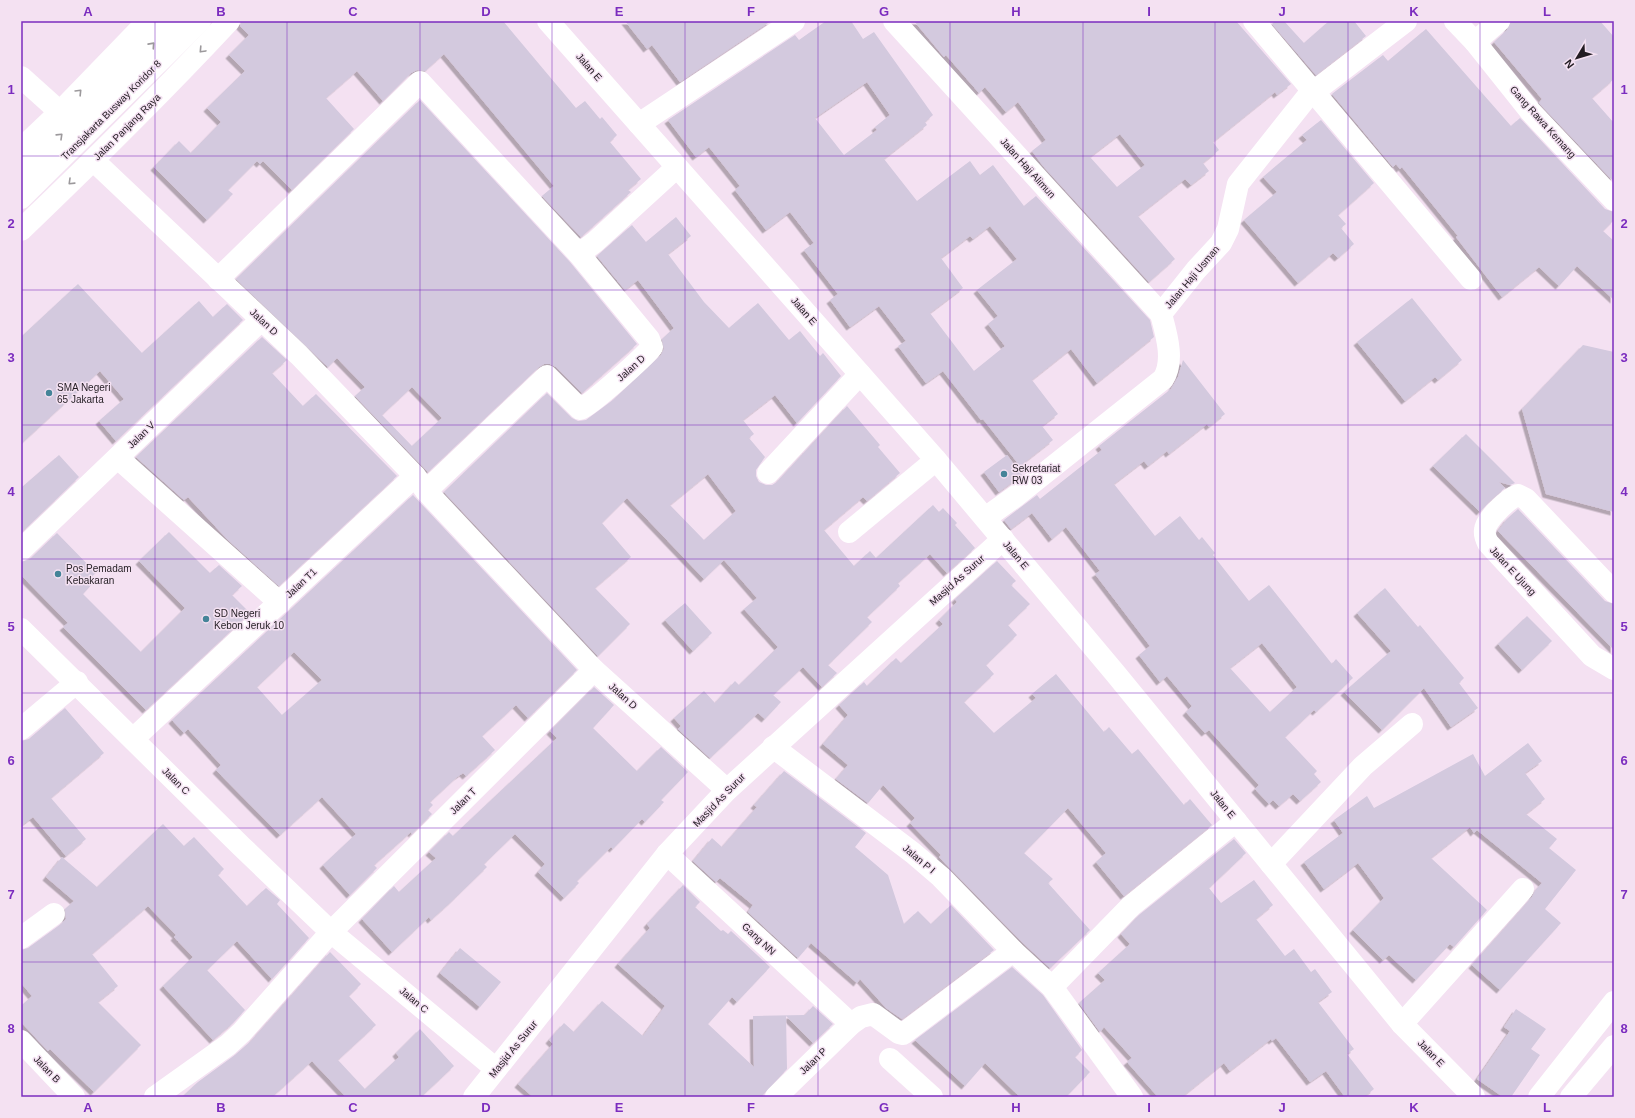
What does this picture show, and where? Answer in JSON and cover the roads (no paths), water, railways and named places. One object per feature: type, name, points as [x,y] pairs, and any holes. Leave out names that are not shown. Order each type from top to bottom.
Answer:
[{"type":"street","points":[[21,149],[60,112],[148,21]]},
{"type":"street","name":"Transjakarta Busway Koridor 8","points":[[21,172],[124,75],[173,21]]},
{"type":"street","name":"Transjakarta Busway Koridor 8","points":[[21,198],[200,21]]},
{"type":"street","name":"Jalan Panjang Raya","points":[[21,230],[177,77],[229,21]]},
{"type":"street","name":"Jalan E","points":[[548,21],[936,460],[1003,539],[1402,1024],[1474,1097]]},
{"type":"street","points":[[639,124],[794,21]]},
{"type":"street","name":"Jalan Haji Alimun","points":[[894,21],[1161,314]]},
{"type":"street","points":[[1254,21],[1314,90],[1471,279]]},
{"type":"street","name":"Jalan Haji Usman","points":[[985,518],[1016,496],[1163,379],[1166,374],[1169,345],[1161,314],[1196,270],[1221,243],[1228,229],[1238,184],[1314,90],[1406,21]]},
{"type":"street","points":[[1455,21],[1475,42],[1499,21]]},
{"type":"street","name":"Gang Rawa Kemang","points":[[1475,42],[1530,110],[1614,200]]},
{"type":"street","points":[[21,77],[60,112]]},
{"type":"street","points":[[218,279],[420,82],[579,254],[595,242],[677,167]]},
{"type":"street","name":"Jalan D","points":[[94,160],[299,355],[594,670],[727,790]]},
{"type":"street","name":"Jalan D","points":[[421,484],[547,376],[580,409],[632,367],[652,347],[649,339],[579,254]]},
{"type":"street","name":"Jalan V","points":[[21,550],[261,320]]},
{"type":"street","points":[[768,474],[860,374]]},
{"type":"street","points":[[118,458],[280,603]]},
{"type":"street","points":[[849,532],[936,460]]},
{"type":"street","name":"Jalan T1","points":[[133,739],[280,603],[421,484]]},
{"type":"street","name":"Jalan E Ujung","points":[[1614,592],[1526,499],[1518,495],[1508,500],[1487,523],[1484,530],[1488,543],[1592,656],[1614,669]]},
{"type":"street","name":"Masjid As Surur","points":[[474,1097],[667,854],[727,790],[773,746],[1003,539]]},
{"type":"street","name":"Jalan C","points":[[21,629],[77,682],[133,739],[331,932],[496,1070]]},
{"type":"street","name":"Jalan T","points":[[331,932],[594,670]]},
{"type":"street","points":[[21,729],[77,682]]},
{"type":"street","points":[[1271,864],[1362,766],[1412,724]]},
{"type":"street","name":"Jalan P I","points":[[773,746],[913,853],[941,877],[1013,951],[1052,987],[1132,1097]]},
{"type":"street","points":[[1052,987],[1131,906],[1236,821]]},
{"type":"street","name":"Gang NN","points":[[667,854],[851,1024]]},
{"type":"street","points":[[1402,1024],[1523,889]]},
{"type":"street","points":[[21,938],[54,914]]},
{"type":"street","points":[[155,1097],[222,1049],[242,1032],[331,932]]},
{"type":"street","name":"Jalan P","points":[[776,1097],[851,1024],[861,1018],[873,1014],[899,1033],[904,1034],[1013,951]]},
{"type":"street","points":[[1539,1097],[1614,1002]]},
{"type":"street","name":"Jalan B","points":[[21,1041],[74,1097]]},
{"type":"street","points":[[1572,1097],[1614,1046]]},
{"type":"street","points":[[890,1059],[932,1097]]},
{"type":"place","name":"SMA Negeri 65 Jakarta","points":[[49,393]]},
{"type":"place","name":"Sekretariat RW 03","points":[[1004,474]]},
{"type":"place","name":"Pos Pemadam Kebakaran","points":[[58,574]]},
{"type":"place","name":"SD Negeri Kebon Jeruk 10","points":[[206,619]]}]
